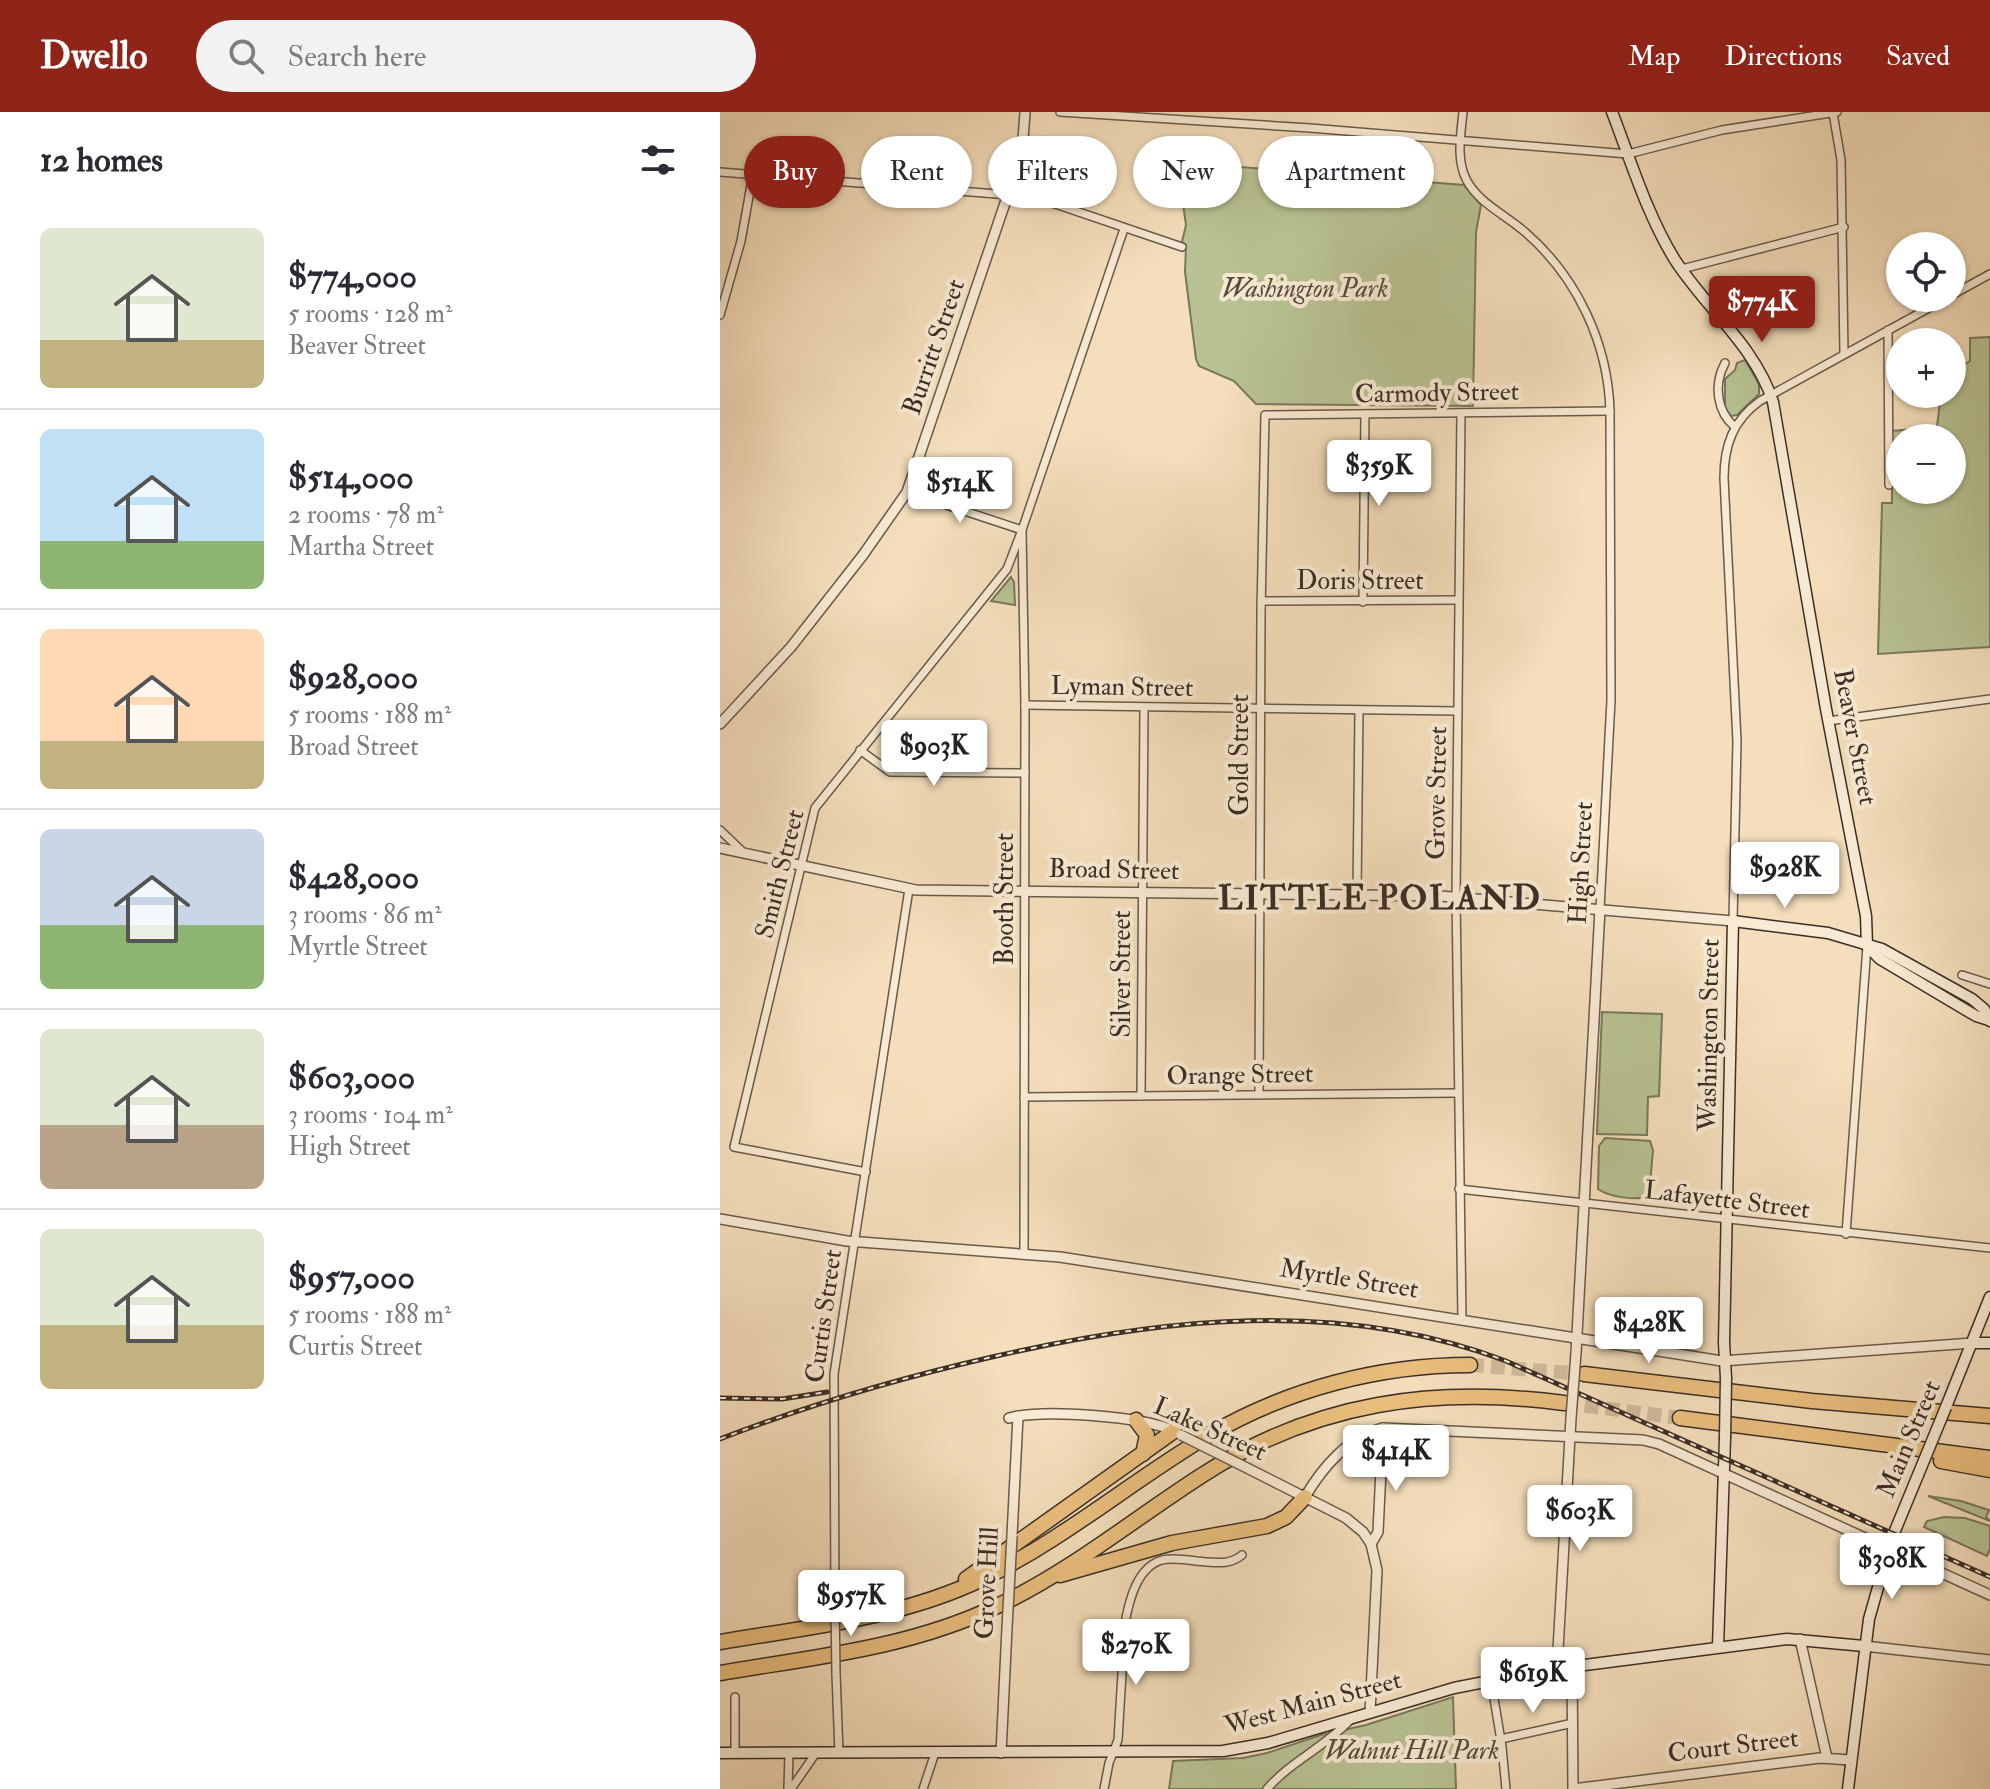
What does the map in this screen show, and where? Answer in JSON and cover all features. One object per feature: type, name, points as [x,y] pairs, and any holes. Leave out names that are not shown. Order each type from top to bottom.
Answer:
[{"type":"highway","points":[[720,1642],[872,1616],[935,1598],[975,1583],[1022,1558],[1194,1444],[1266,1407],[1310,1390],[1377,1373],[1427,1366],[1470,1365]]},
{"type":"highway","points":[[1584,1374],[1827,1403],[1988,1415]]},
{"type":"highway","points":[[720,1673],[871,1648],[919,1636],[996,1607],[1052,1577],[1215,1467],[1267,1439],[1312,1422],[1367,1406],[1443,1396],[1493,1396],[1564,1403]]},
{"type":"highway","points":[[1680,1418],[1990,1458]]},
{"type":"highway","points":[[1136,1420],[1147,1437],[1143,1454]]},
{"type":"highway","points":[[935,1598],[1177,1433]]},
{"type":"highway","points":[[1851,1440],[1875,1450],[1990,1470]]},
{"type":"highway","points":[[1052,1577],[1172,1543],[1272,1525],[1286,1517],[1305,1497]]},
{"type":"main road","name":"Beaver Street","points":[[1612,112],[1661,235],[1682,269],[1750,356],[1770,395],[1866,916],[1867,946]]},
{"type":"main road","name":"Broad Street","points":[[1733,921],[1823,932],[1867,946]]},
{"type":"main road","name":"Washington Street","points":[[1718,1647],[1725,1438],[1733,921]]},
{"type":"main road","points":[[1867,946],[1887,951],[1963,993],[1983,1008],[1990,1020]]},
{"type":"main road","name":"Main Street","points":[[1848,1789],[1864,1646],[1889,1549],[1990,1297]]},
{"type":"main road","points":[[1973,1343],[1990,1343]]},
{"type":"main road","name":"West Main Street","points":[[720,1753],[1114,1753],[1242,1749],[1446,1690],[1557,1668],[1800,1639],[1864,1646]]},
{"type":"street","name":"Burritt Street","points":[[1023,136],[1025,112]]},
{"type":"street","points":[[1060,112],[1628,154],[1722,130],[1835,112],[1844,227],[1844,354]]},
{"type":"street","name":"High Street","points":[[1463,112],[1461,166],[1471,187],[1481,199],[1537,243],[1561,270],[1582,304],[1604,362],[1610,411],[1611,708],[1557,1668]]},
{"type":"street","points":[[720,172],[744,173]]},
{"type":"street","points":[[845,180],[988,190]]},
{"type":"street","points":[[720,315],[747,208]]},
{"type":"street","name":"Burritt Street","points":[[720,724],[788,650],[863,555],[907,492],[1005,208]]},
{"type":"street","points":[[1059,208],[1182,247]]},
{"type":"street","points":[[1682,269],[1844,227]]},
{"type":"street","name":"Booth Street","points":[[1024,1254],[1025,705],[1022,530],[1124,229]]},
{"type":"street","points":[[1966,287],[1990,274]]},
{"type":"street","points":[[1892,328],[1921,312]]},
{"type":"street","points":[[1725,363],[1720,377],[1720,406],[1723,415],[1735,427],[1750,409],[1770,395],[1886,331]]},
{"type":"street","name":"Carmody Street","points":[[1265,415],[1610,411]]},
{"type":"street","name":"Grove Street","points":[[1461,413],[1456,897],[1462,1319]]},
{"type":"street","points":[[1363,602],[1365,414]]},
{"type":"street","name":"Gold Street","points":[[1259,1095],[1265,415]]},
{"type":"street","name":"Washington Street","points":[[1733,921],[1737,741],[1724,467],[1726,448],[1735,427]]},
{"type":"street","points":[[907,492],[1022,530]]},
{"type":"street","name":"Smith Street","points":[[866,1172],[734,1147],[801,865],[815,808],[1007,569],[1022,530]]},
{"type":"street","name":"Doris Street","points":[[1261,601],[1458,600]]},
{"type":"street","points":[[1828,721],[1990,699]]},
{"type":"street","name":"Lyman Street","points":[[1025,705],[1458,711]]},
{"type":"street","name":"Silver Street","points":[[1141,1096],[1144,708]]},
{"type":"street","points":[[1357,895],[1359,710]]},
{"type":"street","points":[[860,750],[890,772],[1025,773]]},
{"type":"street","points":[[720,830],[743,852]]},
{"type":"street","name":"Broad Street","points":[[720,848],[909,889],[1456,897],[1733,921]]},
{"type":"street","name":"Curtis Street","points":[[839,1753],[832,1390],[909,889]]},
{"type":"street","name":"Beaver Street","points":[[1846,1234],[1867,946]]},
{"type":"street","points":[[1962,975],[1990,984]]},
{"type":"street","name":"Orange Street","points":[[1024,1102],[1141,1096],[1457,1093]]},
{"type":"street","name":"Lafayette Street","points":[[1459,1189],[1990,1248]]},
{"type":"street","name":"Myrtle Street","points":[[720,1219],[854,1241],[1024,1254],[1726,1361],[1973,1343]]},
{"type":"street","name":"Lake Street","points":[[1014,1417],[1136,1420],[1177,1433],[1352,1522],[1371,1544]]},
{"type":"street","name":"Grove Hill","points":[[1001,1753],[1012,1536],[1014,1417]]},
{"type":"street","points":[[1370,1712],[1377,1570],[1371,1544],[1378,1532],[1383,1428]]},
{"type":"street","points":[[1305,1497],[1347,1445],[1362,1435],[1383,1428],[1649,1441],[1990,1595]]},
{"type":"street","points":[[1104,1789],[1118,1740],[1128,1605],[1142,1575],[1150,1565],[1164,1559],[1224,1563],[1242,1555]]},
{"type":"street","points":[[1800,1639],[1827,1758]]},
{"type":"street","points":[[1864,1646],[1990,1660]]},
{"type":"street","points":[[1572,1666],[1573,1789]]},
{"type":"street","points":[[1491,1680],[1506,1789]]},
{"type":"street","points":[[735,1697],[735,1753]]},
{"type":"street","points":[[1267,1789],[1289,1767],[1333,1737],[1351,1718]]},
{"type":"street","points":[[1501,1739],[1573,1723]]},
{"type":"street","points":[[789,1753],[790,1789]]},
{"type":"street","points":[[790,1789],[816,1753]]},
{"type":"street","points":[[923,1789],[935,1753]]},
{"type":"street","name":"Court Street","points":[[1573,1789],[1827,1758],[1851,1760]]},
{"type":"green space","name":"Washington Park","points":[[1242,167],[1258,168],[1258,208],[1434,208],[1434,183],[1464,185],[1481,205],[1476,232],[1473,406],[1256,404],[1234,381],[1199,366],[1196,359],[1185,272],[1186,245],[1182,242],[1186,225],[1184,208],[1242,208]]},
{"type":"green space","points":[[1990,337],[1990,647],[1878,654],[1882,503],[1966,504],[1966,424],[1937,424],[1939,408],[1966,408],[1966,363],[1970,361],[1970,338]]},
{"type":"green space","points":[[1745,360],[1759,384],[1759,394],[1737,415],[1731,416],[1725,408],[1725,379],[1735,370],[1737,363]]},
{"type":"green space","points":[[1011,577],[1015,605],[991,601]]},
{"type":"green space","points":[[1602,1012],[1662,1014],[1659,1096],[1648,1097],[1647,1135],[1597,1134]]},
{"type":"green space","points":[[1605,1138],[1650,1141],[1653,1150],[1649,1196],[1623,1197],[1598,1189],[1599,1146]]},
{"type":"green space","points":[[1928,1496],[1961,1501],[1989,1510],[1986,1517],[1990,1521]]},
{"type":"green space","points":[[1944,1517],[1965,1518],[1990,1526],[1987,1556],[1924,1527],[1927,1521]]},
{"type":"green space","name":"Walnut Hill Park","points":[[1453,1697],[1456,1789],[1169,1789],[1173,1761],[1243,1758],[1267,1753]]},
{"type":"tunnel","points":[[1470,1365],[1584,1374]]},
{"type":"tunnel","points":[[1564,1403],[1680,1418]]},
{"type":"railway","points":[[720,1439],[854,1393],[923,1374],[1056,1343],[1120,1332],[1250,1321],[1315,1322],[1379,1328],[1443,1341],[1506,1361],[1990,1577]]},
{"type":"railway","points":[[720,1398],[782,1399],[827,1392]]},
{"type":"district","name":"LITTLE POLAND","points":[[1380,898]]}]
